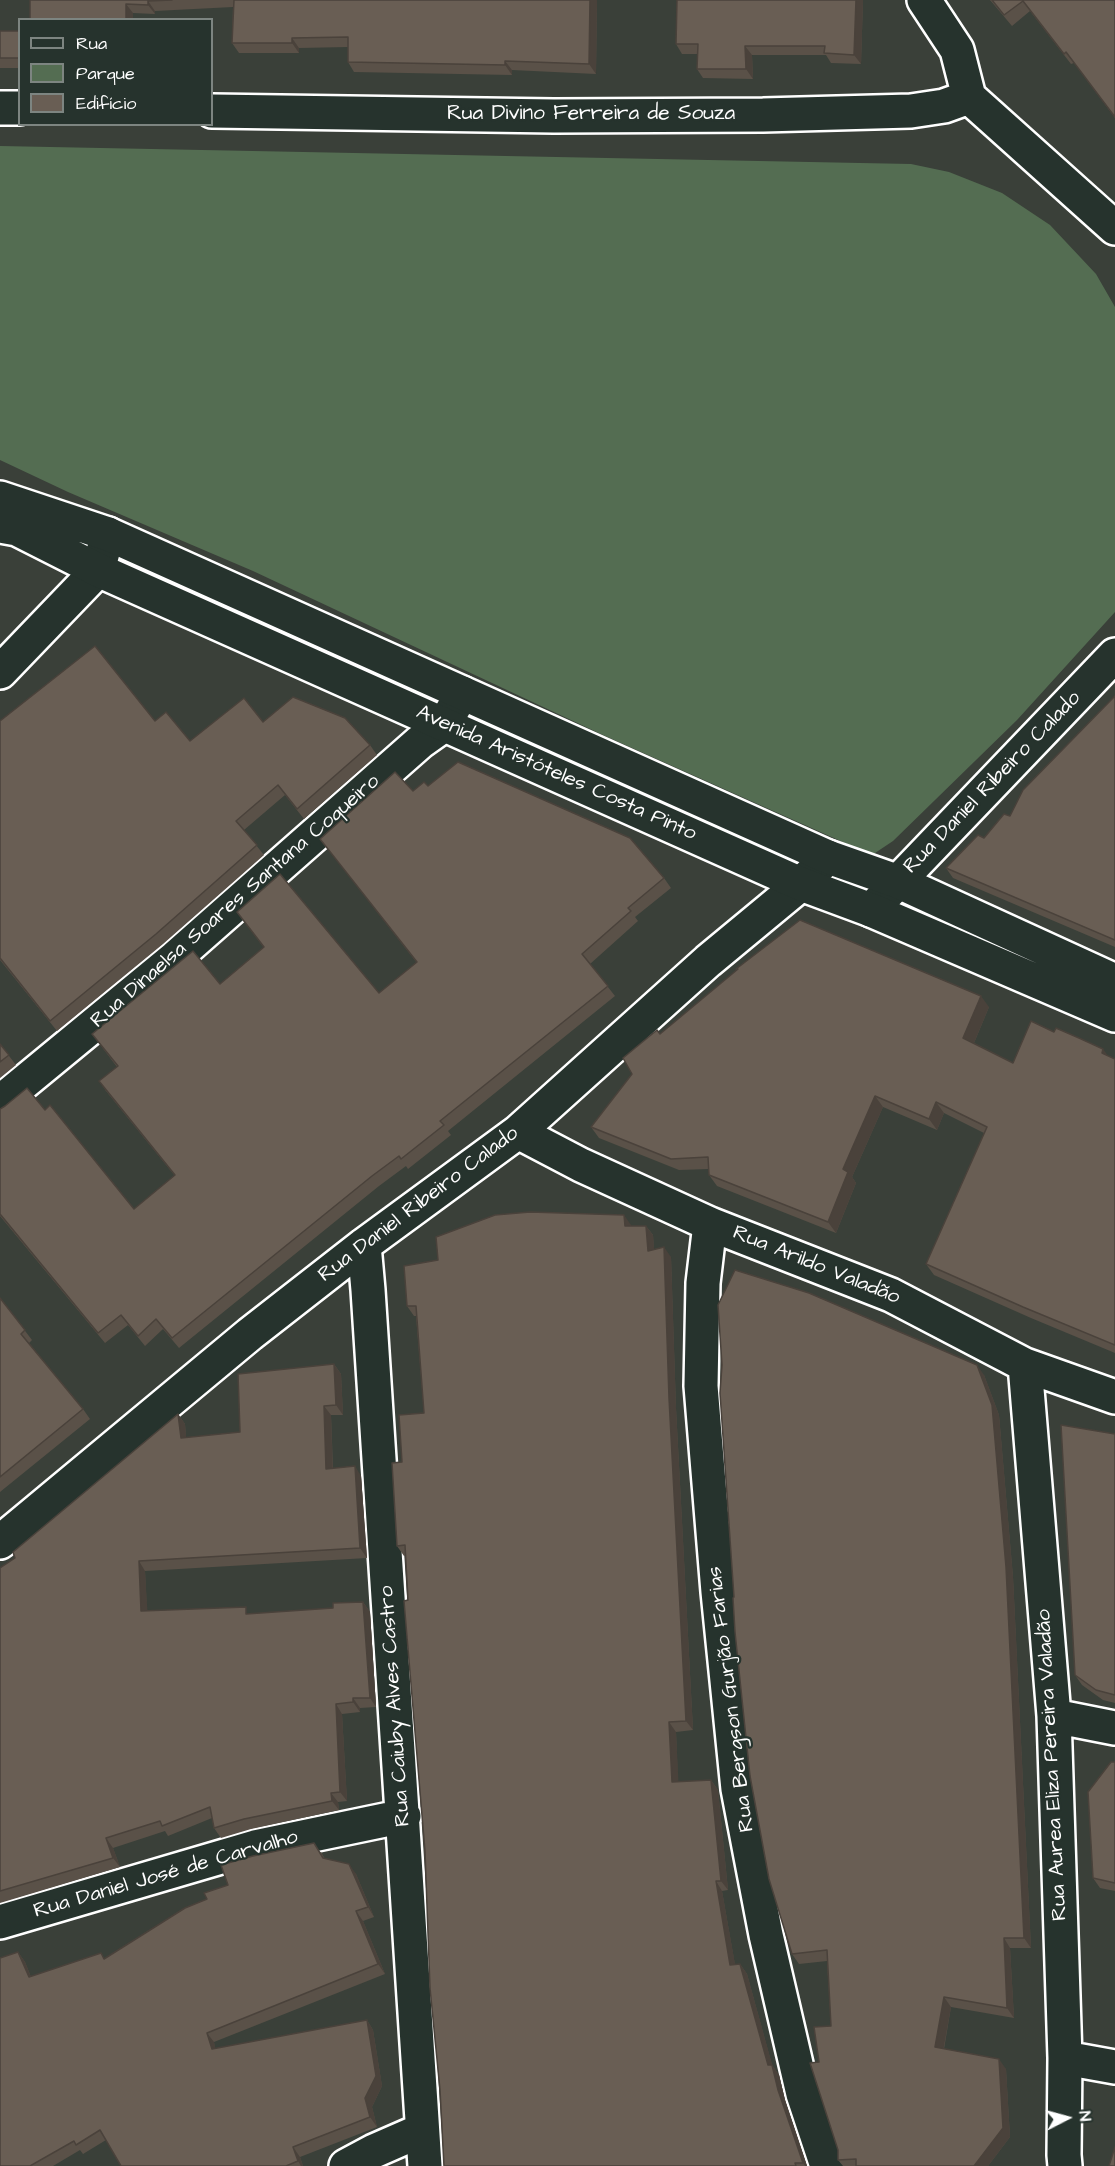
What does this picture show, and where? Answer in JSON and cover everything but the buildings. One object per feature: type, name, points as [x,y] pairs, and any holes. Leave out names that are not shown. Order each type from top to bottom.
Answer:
[{"type":"street","points":[[924,0],[957,50],[969,97],[1115,228]]},
{"type":"street","name":"Rua Divino Ferreira de Souza","points":[[213,111],[554,116],[763,115],[911,111],[944,106],[969,97]]},
{"type":"street","points":[[0,108],[18,108]]},
{"type":"street","name":"Avenida Aristóteles Costa Pinto","points":[[0,498],[108,534],[828,857],[899,882],[1115,981]]},
{"type":"street","name":"Avenida Aristóteles Costa Pinto","points":[[0,526],[17,529],[98,570],[801,884],[871,910],[1115,1015]]},
{"type":"street","points":[[0,672],[98,570],[108,534]]},
{"type":"street","name":"Rua Daniel Ribeiro Calado","points":[[871,910],[1115,655]]},
{"type":"street","name":"Rua Dinaelsa Soares Santana Coqueiro","points":[[0,1101],[175,958],[420,742],[444,725],[462,693]]},
{"type":"street","name":"Rua Daniel Ribeiro Calado","points":[[0,1542],[250,1334],[364,1245],[518,1132],[708,961],[801,884],[828,857]]},
{"type":"street","name":"Rua Arildo Valadão","points":[[518,1132],[581,1165],[710,1224],[891,1295],[1025,1365],[1115,1396]]},
{"type":"street","name":"Rua Bergson Gurjão Farias","points":[[710,1224],[703,1283],[702,1386],[718,1592],[738,1790],[766,1935],[803,2094],[827,2166]]},
{"type":"street","name":"Rua Caiuby Alves Castro","points":[[364,1245],[404,1816],[425,2166]]},
{"type":"street","name":"Rua Aurea Eliza Pereira Valadão","points":[[1025,1365],[1054,1716],[1065,2058],[1059,2162]]},
{"type":"street","points":[[1054,1716],[1115,1728]]},
{"type":"street","name":"Rua Daniel José de Carvalho","points":[[0,1922],[255,1847],[404,1816]]},
{"type":"street","points":[[1065,2058],[1115,2067]]},
{"type":"street","points":[[346,2166],[422,2130]]},
{"type":"green space","points":[[0,146],[911,164],[949,172],[1002,193],[1050,225],[1096,274],[1115,307],[1115,612],[1017,720],[893,841],[872,855],[603,735],[253,571],[68,492],[0,460]]}]
